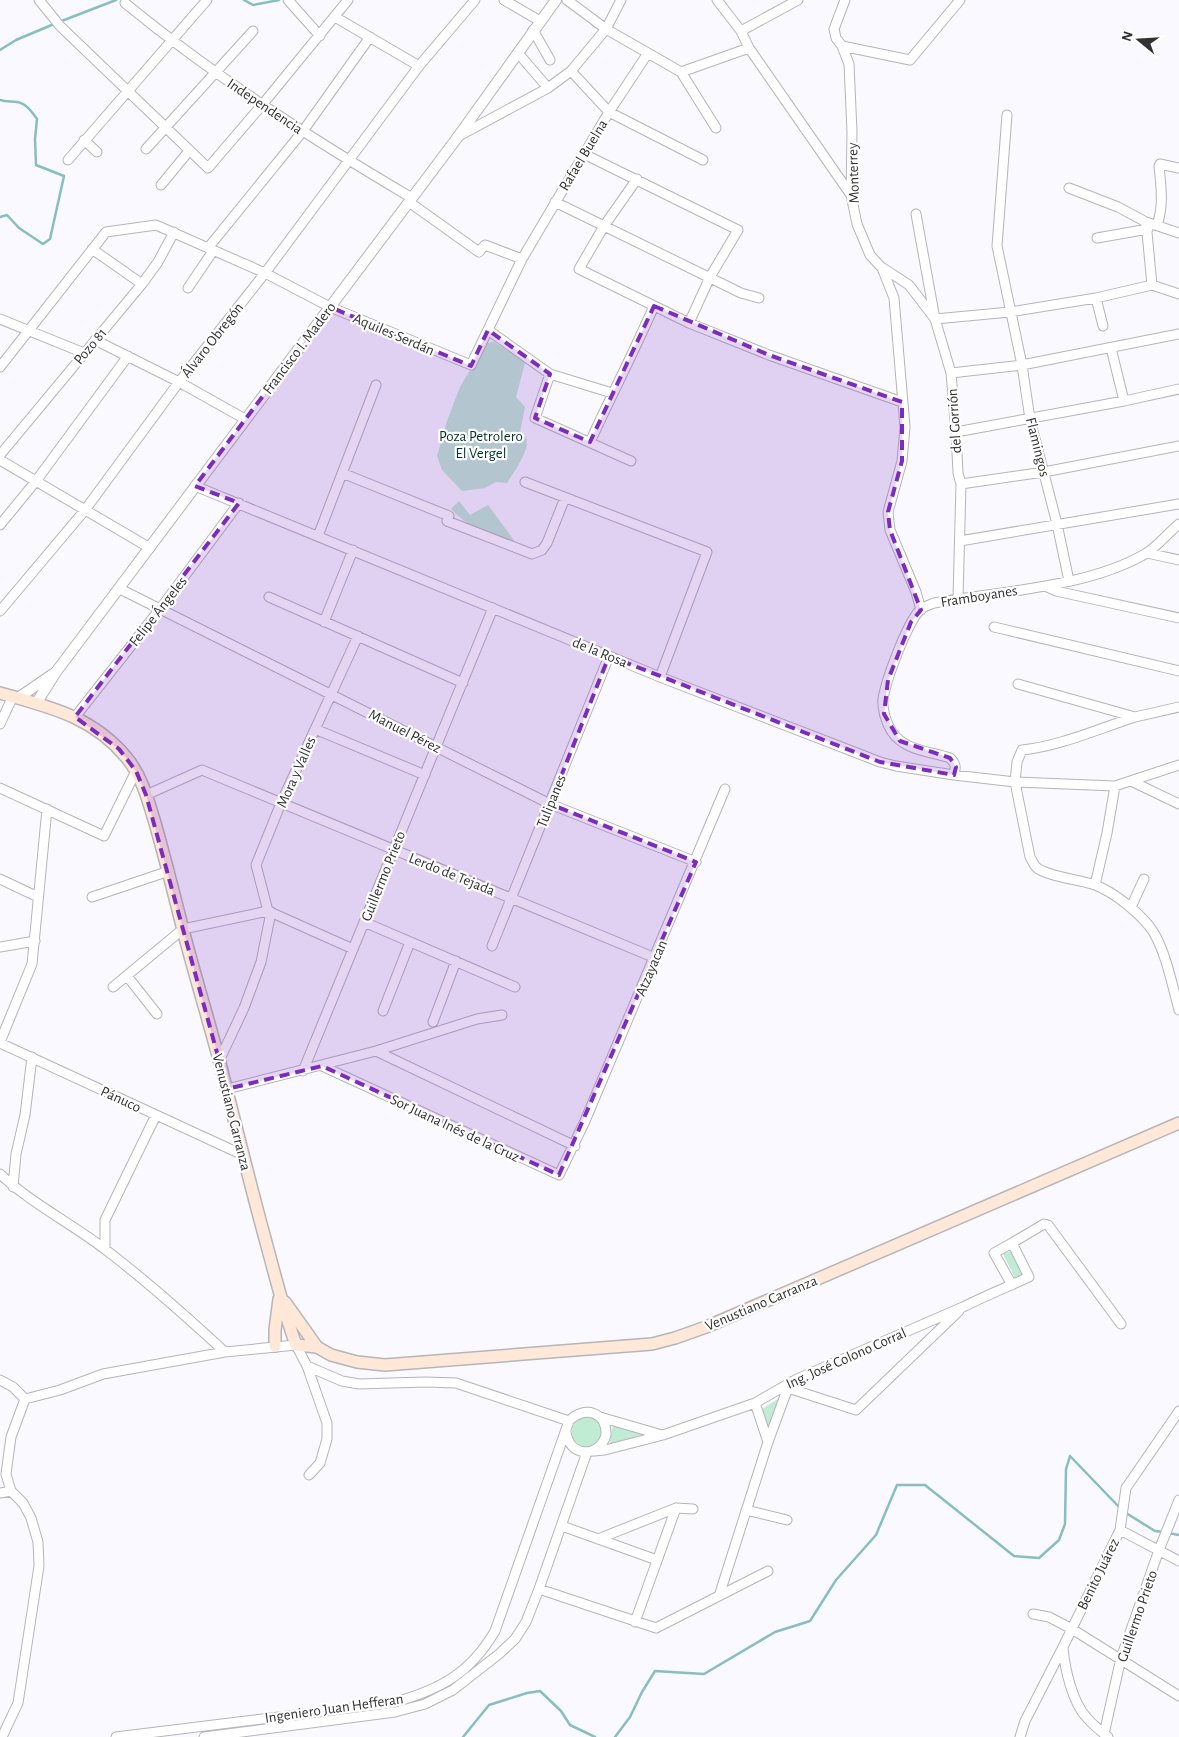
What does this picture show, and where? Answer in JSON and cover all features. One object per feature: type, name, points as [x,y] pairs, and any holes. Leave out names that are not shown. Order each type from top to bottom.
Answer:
[{"type":"main road","name":"Venustiano Carranza","points":[[0,692],[38,702],[75,717],[102,733],[127,758],[136,771],[146,795],[169,871],[280,1294],[296,1345],[317,1347],[331,1355],[358,1362],[385,1364],[652,1344],[706,1327],[1179,1123]]},
{"type":"main road","name":"Venustiano Carranza","points":[[280,1294],[317,1347]]},
{"type":"main road","points":[[275,1346],[275,1330],[280,1294]]},
{"type":"street","points":[[39,0],[60,26],[208,168],[320,36],[348,0]]},
{"type":"street","points":[[68,160],[207,0]]},
{"type":"street","name":"Álvaro Obregón","points":[[0,611],[85,510],[179,382],[265,273],[419,66],[475,0]]},
{"type":"street","points":[[504,0],[540,21]]},
{"type":"street","name":"Francisco I. Madero","points":[[38,702],[56,672],[411,200],[556,0]]},
{"type":"street","points":[[567,0],[606,29],[681,72],[716,128]]},
{"type":"street","points":[[457,138],[548,88],[571,71],[606,29],[620,0]]},
{"type":"street","points":[[716,0],[741,31],[749,48],[852,195]]},
{"type":"street","points":[[741,31],[798,0]]},
{"type":"street","points":[[842,46],[910,60],[960,0]]},
{"type":"street","name":"Monterrey","points":[[843,1],[834,29],[836,38],[842,46],[849,64],[852,195],[857,224],[870,255],[882,268],[894,298],[905,427],[902,461],[888,512],[890,530],[916,592],[921,610]]},
{"type":"street","name":"Independencia","points":[[125,3],[171,41],[216,73],[262,105],[411,200],[479,252],[485,245],[522,259]]},
{"type":"street","points":[[290,3],[320,36]]},
{"type":"street","points":[[335,17],[419,66]]},
{"type":"street","points":[[533,30],[550,60]]},
{"type":"street","points":[[146,149],[253,31]]},
{"type":"street","points":[[188,288],[211,250],[303,131],[370,37]]},
{"type":"street","points":[[681,72],[749,48]]},
{"type":"street","points":[[518,53],[548,88]]},
{"type":"street","name":"Rafael Buelna","points":[[488,330],[522,259],[608,112],[648,53]]},
{"type":"street","points":[[571,71],[608,112],[702,160]]},
{"type":"street","name":"Flamingos","points":[[1007,115],[997,246],[1022,365],[1030,419],[1057,524],[1069,581]]},
{"type":"street","points":[[84,140],[98,152]]},
{"type":"street","points":[[161,185],[189,151]]},
{"type":"street","points":[[584,154],[738,230],[710,277],[689,323]]},
{"type":"street","points":[[1158,225],[1162,212],[1159,166],[1164,163],[1179,168]]},
{"type":"street","points":[[637,179],[604,226],[579,269],[689,323],[774,357],[902,402]]},
{"type":"street","points":[[1069,188],[1118,206],[1147,225]]},
{"type":"street","points":[[555,202],[740,293],[759,298]]},
{"type":"street","points":[[916,214],[935,319],[1010,312],[1096,298],[1152,285],[1179,294]]},
{"type":"street","name":"Aquiles Serdán","points":[[92,249],[106,232],[156,225],[265,273],[330,307],[471,365],[488,330]]},
{"type":"street","points":[[1147,225],[1152,285]]},
{"type":"street","points":[[1096,238],[1147,225],[1158,225],[1179,233]]},
{"type":"street","name":"Pozo 81","points":[[0,455],[142,284],[158,262],[174,232]]},
{"type":"street","points":[[0,367],[92,249],[142,284]]},
{"type":"street","name":"del Gorrión","points":[[882,268],[909,285],[935,319],[950,373],[958,473],[961,484],[958,599]]},
{"type":"street","points":[[1096,298],[1103,326]]},
{"type":"street","points":[[590,442],[654,306]]},
{"type":"street","points":[[0,319],[84,353]]},
{"type":"street","points":[[488,330],[550,374],[612,393]]},
{"type":"street","points":[[950,373],[1022,365],[1179,334]]},
{"type":"street","points":[[95,340],[179,382],[245,419]]},
{"type":"street","points":[[1111,348],[1124,401]]},
{"type":"street","points":[[0,525],[36,481],[128,356]]},
{"type":"street","points":[[550,374],[535,418],[631,461]]},
{"type":"street","points":[[318,536],[376,385]]},
{"type":"street","points":[[956,432],[1179,389]]},
{"type":"street","points":[[0,437],[10,441]]},
{"type":"street","points":[[961,484],[1044,472],[1179,446]]},
{"type":"street","points":[[0,460],[150,548]]},
{"type":"street","points":[[342,473],[532,554],[542,550],[547,543],[565,498]]},
{"type":"street","points":[[525,482],[707,552],[660,677]]},
{"type":"street","name":"de la Rosa","points":[[196,486],[660,677],[880,762],[954,775],[1014,782],[1115,786],[1179,765]]},
{"type":"street","name":"Felipe Ángeles","points":[[75,717],[239,504]]},
{"type":"street","points":[[960,541],[1179,504]]},
{"type":"street","name":"Framboyanes","points":[[954,775],[956,767],[950,758],[911,747],[900,741],[892,731],[884,714],[883,700],[888,680],[911,622],[921,610],[934,603],[1045,586],[1119,567],[1147,553],[1179,524]]},
{"type":"street","points":[[324,622],[353,550]]},
{"type":"street","points":[[1147,553],[1179,560]]},
{"type":"street","points":[[1045,586],[1056,591],[1179,618]]},
{"type":"street","name":"Manuel Pérez","points":[[120,589],[550,804],[696,862]]},
{"type":"street","points":[[269,597],[463,682]]},
{"type":"street","name":"Guillermo Prieto","points":[[303,1071],[493,608]]},
{"type":"street","points":[[994,627],[1179,671]]},
{"type":"street","name":"Mora y Valles","points":[[269,911],[256,864],[281,803],[358,636]]},
{"type":"street","name":"Tulipanes","points":[[492,946],[609,656]]},
{"type":"street","name":"Francisco I. Madero","points":[[16,697],[56,672]]},
{"type":"street","points":[[1018,684],[1135,717]]},
{"type":"street","points":[[0,724],[16,697]]},
{"type":"street","points":[[1179,706],[1135,717],[1036,749],[1022,750],[1017,762],[1014,782],[1030,857],[1036,868],[1095,885],[1110,892],[1131,907],[1154,932],[1164,956],[1179,1010]]},
{"type":"street","points":[[315,729],[425,775]]},
{"type":"street","name":"Lerdo de Tejada","points":[[146,795],[202,770],[648,955]]},
{"type":"street","points":[[0,788],[104,836],[136,771]]},
{"type":"street","points":[[1131,781],[1179,804]]},
{"type":"street","points":[[1095,885],[1115,786]]},
{"type":"street","name":"Atzayacan","points":[[574,1146],[726,789]]},
{"type":"street","points":[[0,1042],[32,964],[47,810]]},
{"type":"street","points":[[92,897],[169,871]]},
{"type":"street","points":[[0,879],[38,897]]},
{"type":"street","points":[[1131,907],[1144,879]]},
{"type":"street","points":[[219,1061],[244,1008],[261,962],[269,911]]},
{"type":"street","points":[[113,987],[183,930],[269,911],[353,949]]},
{"type":"street","points":[[364,922],[514,987]]},
{"type":"street","points":[[0,947],[35,941]]},
{"type":"street","points":[[383,1011],[410,942]]},
{"type":"street","points":[[432,1022],[456,961]]},
{"type":"street","points":[[127,976],[157,1014]]},
{"type":"street","points":[[227,1089],[376,1051],[477,1019],[502,1015]]},
{"type":"street","name":"Pánuco","points":[[0,1042],[243,1155]]},
{"type":"street","points":[[376,1051],[574,1146]]},
{"type":"street","points":[[13,1187],[16,1154],[25,1115],[32,1057]]},
{"type":"street","name":"Sor Juana Inés de la Cruz","points":[[322,1066],[559,1175],[574,1146]]},
{"type":"street","points":[[105,1249],[105,1220],[156,1116]]},
{"type":"street","points":[[0,1174],[13,1187],[105,1249],[179,1309],[225,1352]]},
{"type":"street","points":[[1012,1285],[994,1252],[1044,1224],[1048,1226],[1121,1324]]},
{"type":"street","name":"Ing. José Colono Corral","points":[[590,1451],[605,1450],[663,1436],[707,1418],[755,1403],[789,1385],[1029,1277],[1012,1243]]},
{"type":"street","points":[[718,1596],[768,1442],[789,1385],[856,1410],[963,1307]]},
{"type":"street","points":[[296,1345],[307,1366],[327,1423],[327,1439],[320,1463],[309,1475]]},
{"type":"street","name":"Venustiano Carranza","points":[[25,1399],[60,1390],[103,1374],[225,1352],[296,1345]]},
{"type":"street","points":[[307,1366],[342,1381],[359,1384],[456,1383],[569,1421]]},
{"type":"street","points":[[0,1380],[13,1387],[25,1399],[11,1437],[6,1474],[10,1491],[23,1503],[31,1518],[38,1542],[39,1566],[18,1703],[2,1737]]},
{"type":"street","points":[[755,1403],[768,1442]]},
{"type":"street","name":"Benito Juárez","points":[[1020,1737],[1025,1720],[1120,1530],[1126,1488],[1179,1411]]},
{"type":"street","points":[[600,1417],[605,1425],[606,1435],[602,1444],[590,1451],[579,1451],[572,1446],[567,1439],[566,1431],[569,1421],[581,1412],[591,1412],[600,1417],[663,1436]]},
{"type":"street","name":"Ingeniero Juan Hefferan","points":[[116,1737],[170,1733],[237,1721],[392,1703],[421,1695],[436,1688],[464,1669],[488,1644],[496,1631],[566,1431]]},
{"type":"street","name":"Ingeniero Juan Hefferan","points":[[204,1737],[395,1712],[425,1704],[441,1697],[471,1677],[515,1639],[526,1622],[590,1451]]},
{"type":"street","points":[[0,1494],[10,1491]]},
{"type":"street","name":"Guillermo Prieto","points":[[1106,1736],[1121,1658],[1158,1550],[1179,1500]]},
{"type":"street","points":[[598,1539],[676,1508],[694,1509]]},
{"type":"street","points":[[635,1622],[676,1508]]},
{"type":"street","points":[[746,1510],[787,1520]]},
{"type":"street","points":[[562,1526],[657,1560]]},
{"type":"street","points":[[1120,1530],[1179,1562]]},
{"type":"street","points":[[539,1588],[656,1628],[768,1571]]},
{"type":"street","points":[[1033,1614],[1049,1617],[1072,1629],[1179,1696]]},
{"type":"street","points":[[1063,1647],[1065,1666],[1076,1699],[1086,1717],[1106,1736]]},
{"type":"street","points":[[236,1734],[237,1721]]},
{"type":"highlighted area","points":[[654,306],[769,355],[902,402],[902,461],[888,512],[890,530],[921,610],[911,622],[888,680],[884,714],[900,741],[950,758],[956,767],[954,775],[880,762],[609,656],[550,804],[696,862],[559,1175],[322,1066],[227,1089],[146,795],[136,771],[119,749],[75,717],[239,503],[195,486],[330,307],[471,366],[488,330],[550,374],[535,418],[590,442]]},
{"type":"green space","name":"Poza Petrolero El Vergel","points":[[494,342],[525,363],[516,397],[525,407],[520,432],[526,438],[526,448],[521,461],[507,483],[496,482],[485,488],[462,491],[442,470],[437,456],[447,421],[460,387],[486,343]]},
{"type":"green space","points":[[459,501],[470,515],[488,505],[516,543],[489,535],[465,521],[451,509]]},
{"type":"green space","points":[[1011,1251],[1023,1274],[1015,1278],[1003,1254]]},
{"type":"green space","points":[[781,1397],[769,1431],[762,1409]]},
{"type":"green space","points":[[587,1417],[598,1421],[602,1432],[598,1443],[587,1447],[576,1443],[572,1432],[576,1421]]},
{"type":"green space","points":[[613,1425],[644,1434],[609,1446]]},
{"type":"waterway","points":[[59,22],[116,0]]},
{"type":"waterway","points":[[244,0],[253,5],[279,0]]},
{"type":"waterway","points":[[0,50],[16,40],[54,24]]},
{"type":"waterway","points":[[0,100],[20,103],[31,111],[37,119],[35,139],[36,165],[64,176],[50,239],[43,244],[19,228],[7,215],[0,217]]},
{"type":"waterway","points":[[615,1737],[630,1717],[655,1671],[704,1674],[775,1632],[810,1621],[836,1580],[876,1535],[897,1485],[925,1485],[1014,1556],[1039,1558],[1059,1540],[1065,1524],[1066,1469],[1070,1456],[1120,1508]]},
{"type":"waterway","points":[[1126,1513],[1155,1531],[1163,1532]]},
{"type":"waterway","points":[[1168,1533],[1179,1535]]},
{"type":"waterway","points":[[463,1737],[489,1705],[527,1693],[540,1691],[561,1711],[570,1725],[595,1737]]}]
